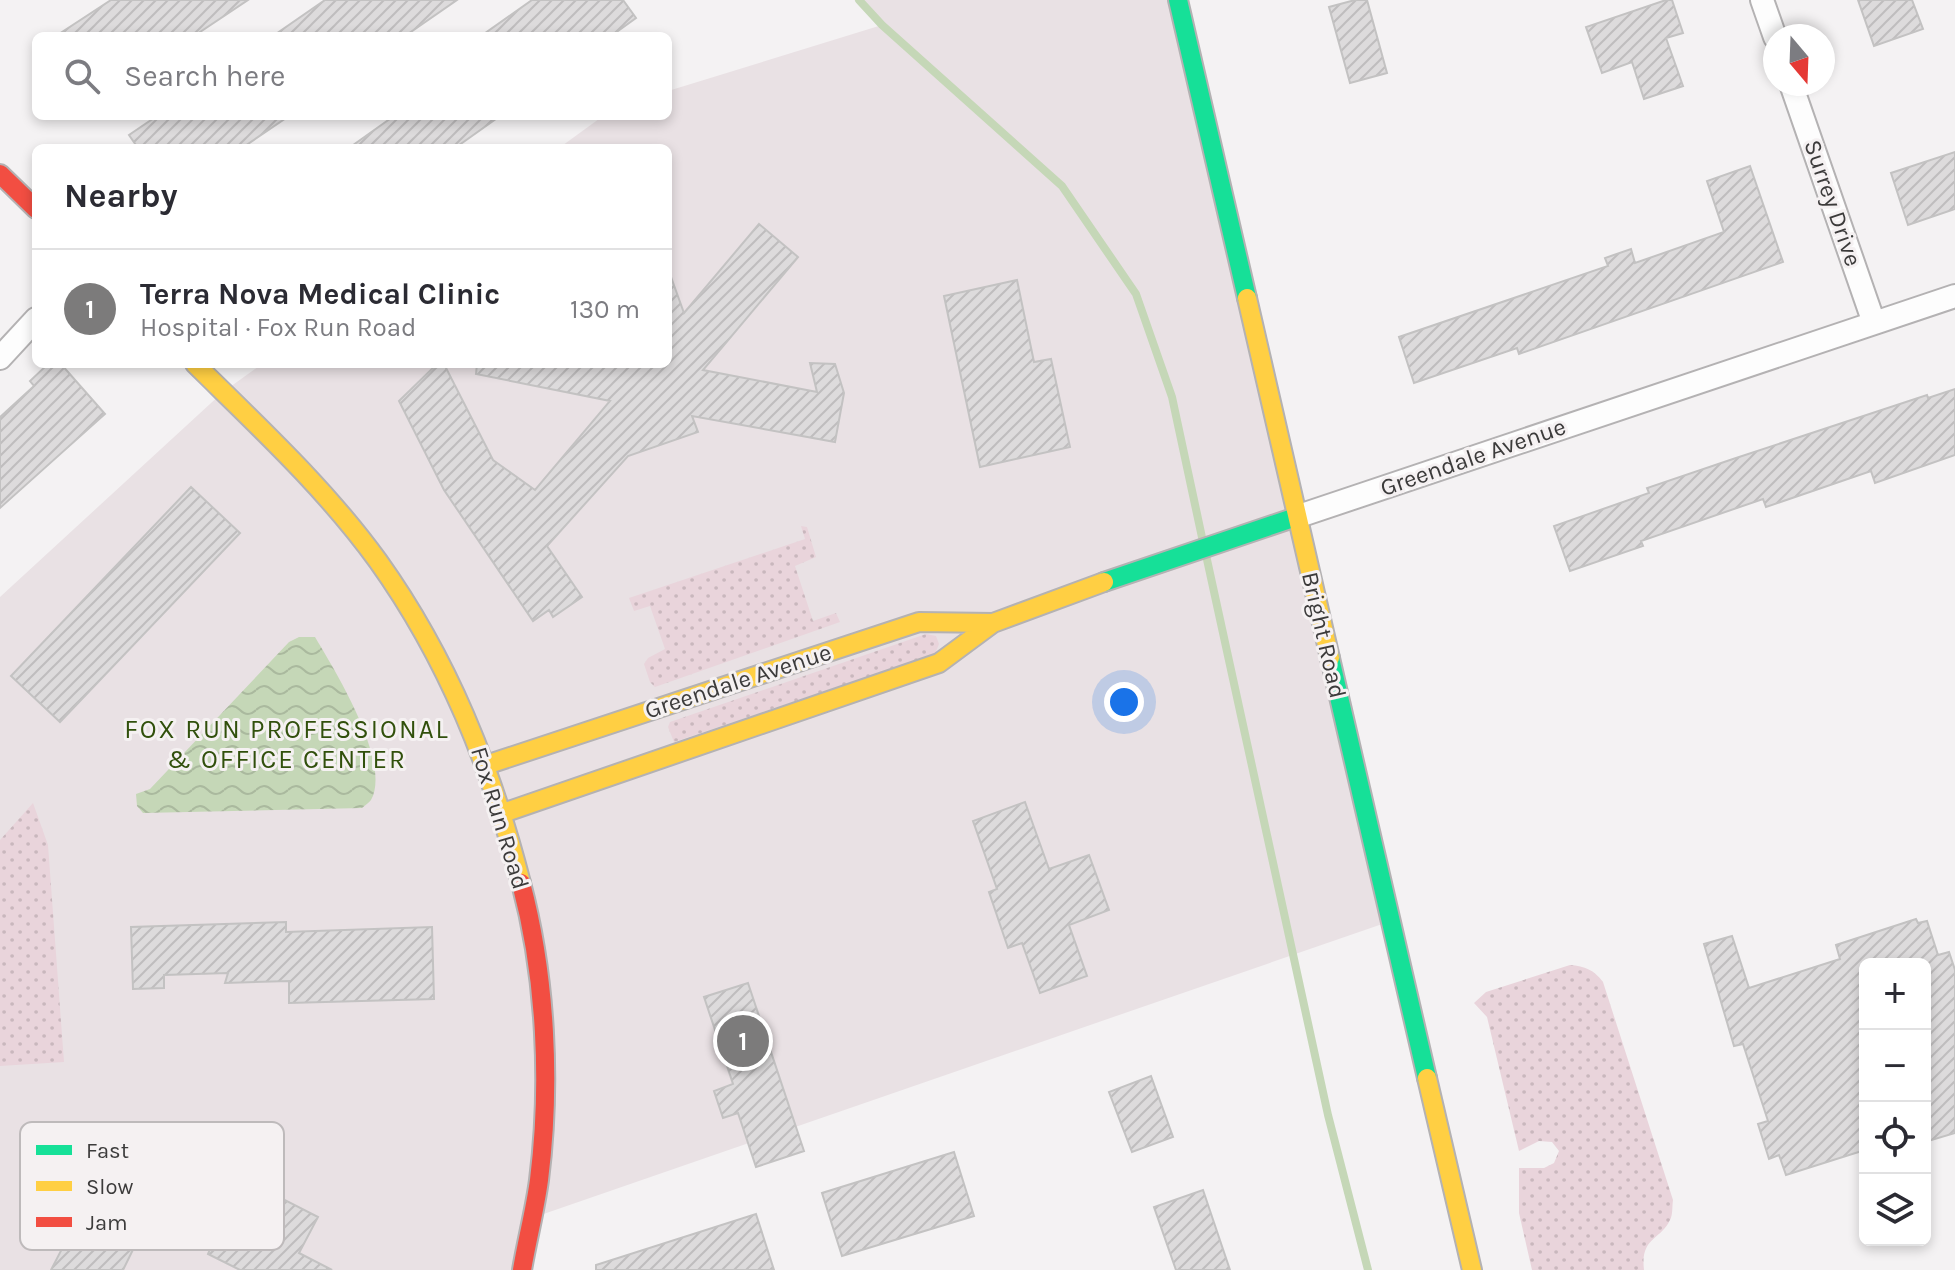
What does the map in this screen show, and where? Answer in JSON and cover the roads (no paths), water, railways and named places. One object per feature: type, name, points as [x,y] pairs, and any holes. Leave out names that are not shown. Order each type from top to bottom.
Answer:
[{"type":"street","name":"Bright Road","points":[[1178,0],[1472,1270]]},
{"type":"street","points":[[1762,0],[1770,24]]},
{"type":"street","name":"Surrey Drive","points":[[1795,96],[1874,323]]},
{"type":"street","points":[[0,174],[32,205]]},
{"type":"street","name":"Greendale Avenue","points":[[503,813],[939,663],[993,623],[1174,557],[1955,296]]},
{"type":"street","points":[[0,358],[32,323]]},
{"type":"street","name":"Fox Run Road","points":[[199,368],[330,501],[379,564],[423,631],[460,703],[486,765],[516,854],[532,933],[542,1013],[544,1098],[539,1174],[522,1270]]},
{"type":"street","name":"Greendale Avenue","points":[[486,765],[919,622],[993,623]]},
{"type":"water","points":[[299,637],[315,637],[358,716],[374,763],[375,783],[370,801],[362,808],[143,813],[137,806],[136,794],[150,789],[289,642]]},
{"type":"waterway","points":[[859,0],[882,25],[1062,186],[1136,294],[1172,397],[1203,542]]},
{"type":"waterway","points":[[1206,555],[1328,1115],[1368,1270]]},
{"type":"place","name":"Terra Nova Medical Clinic","points":[[743,1041]]},
{"type":"district","name":"FOX RUN PROFESSIONAL & OFFICE CENTER","points":[[287,744]]}]
